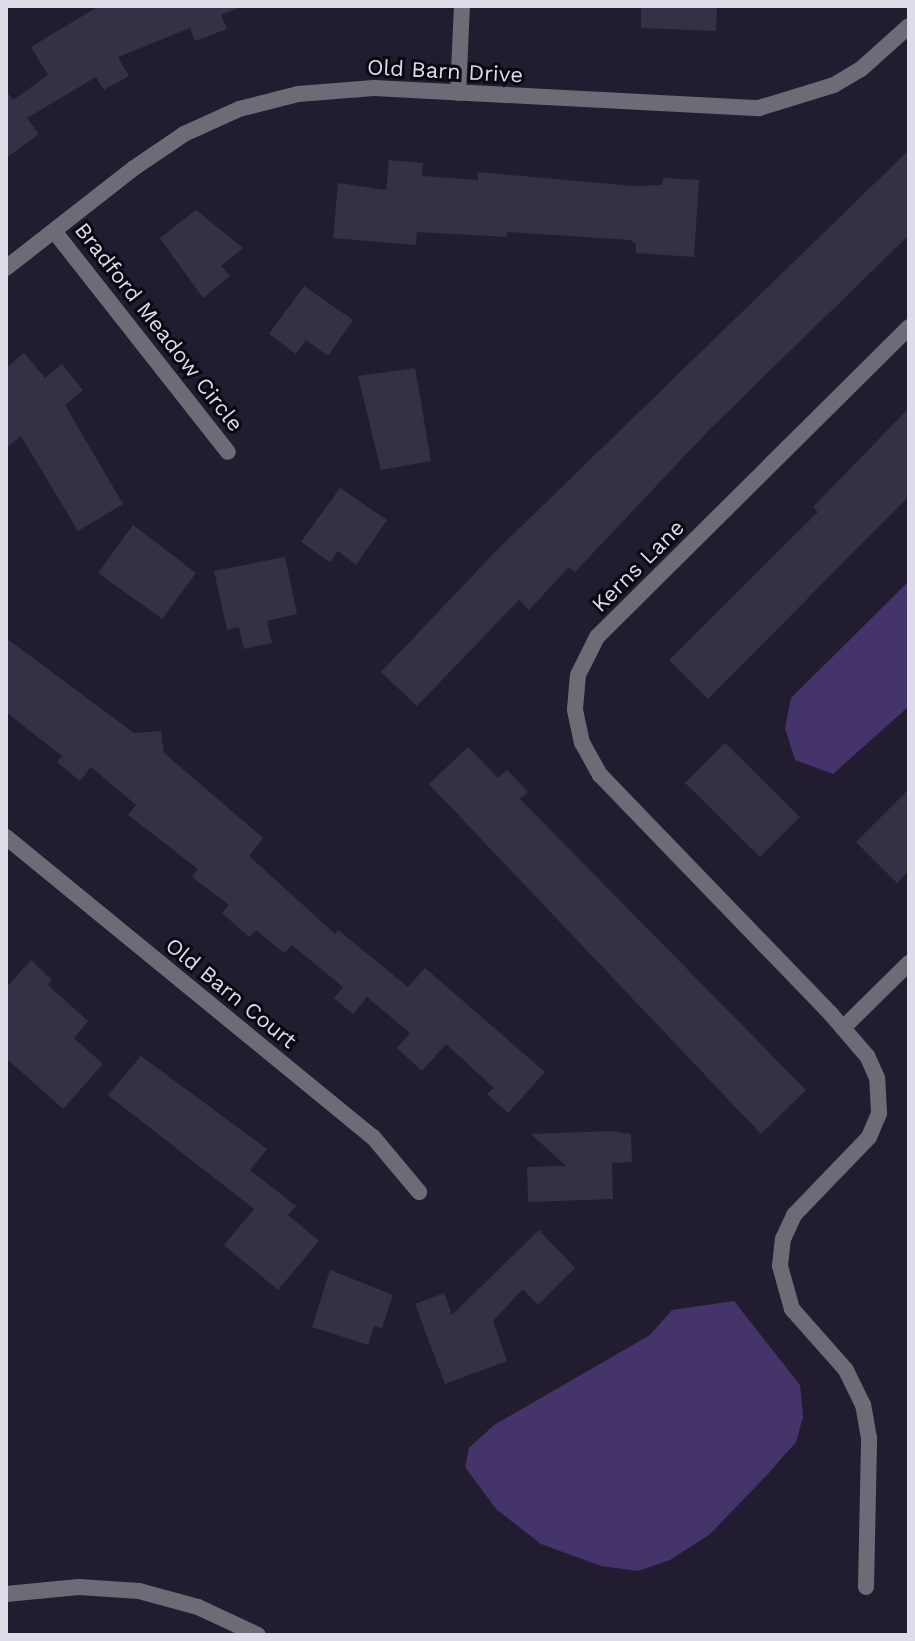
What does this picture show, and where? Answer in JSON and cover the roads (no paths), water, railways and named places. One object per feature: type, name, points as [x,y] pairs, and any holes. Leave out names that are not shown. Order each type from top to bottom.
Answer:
[{"type":"street","points":[[458,93],[462,6]]},
{"type":"street","name":"Old Barn Drive","points":[[6,268],[184,134],[239,109],[328,90],[458,93],[759,108],[834,85],[861,69],[909,26]]},
{"type":"street","name":"Bradford Meadow Circle","points":[[54,231],[228,452]]},
{"type":"street","name":"Kerns Lane","points":[[866,1587],[869,1438],[863,1405],[841,1362],[792,1309],[780,1266],[783,1239],[794,1215],[865,1144],[879,1113],[875,1073],[843,1028],[590,760],[575,709],[585,659],[597,637],[909,327]]},
{"type":"street","name":"Old Barn Court","points":[[6,837],[373,1137],[419,1192]]},
{"type":"street","points":[[843,1028],[909,963]]},
{"type":"street","points":[[6,1594],[79,1587],[139,1591],[198,1607],[258,1635]]}]
